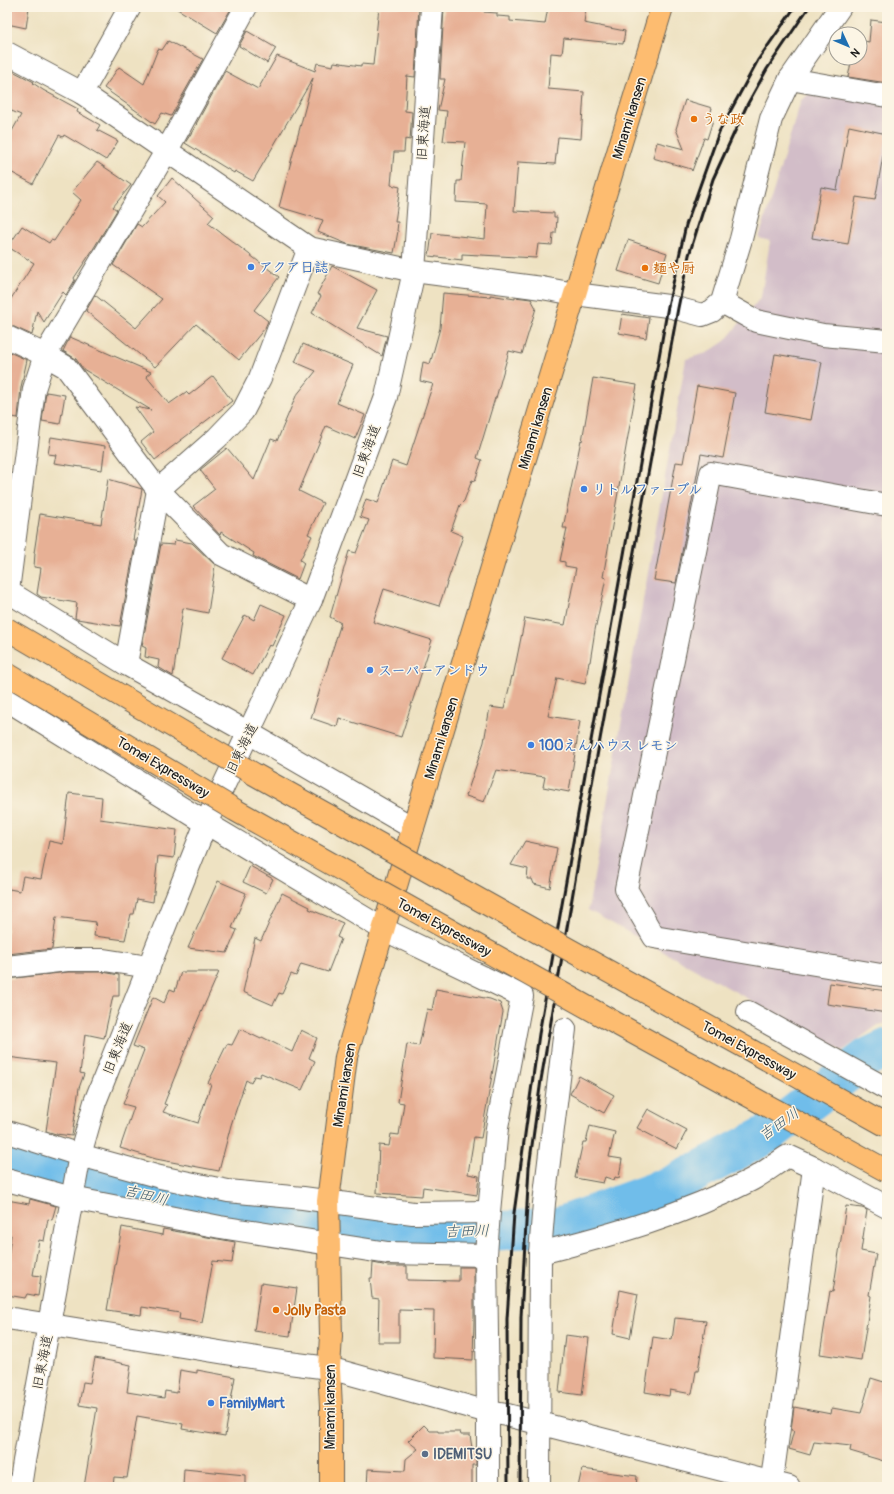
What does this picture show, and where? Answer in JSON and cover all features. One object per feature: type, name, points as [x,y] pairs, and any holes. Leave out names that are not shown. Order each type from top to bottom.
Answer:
[{"type":"main road","name":"Minami kansen","points":[[330,1487],[331,1407],[329,1368],[331,1336],[328,1201],[346,1057],[413,828],[662,7]]},
{"type":"main road","name":"Tomei Expressway","points":[[7,629],[254,774],[887,1126]]},
{"type":"main road","name":"Tomei Expressway","points":[[7,674],[242,814],[619,1025],[887,1171]]},
{"type":"street","points":[[82,93],[130,7]]},
{"type":"street","points":[[246,7],[167,150],[44,354],[34,389],[8,591],[126,664],[249,732],[413,828]]},
{"type":"street","name":"旧東海道","points":[[20,1487],[80,1155],[95,1102],[206,823],[311,600],[386,397],[414,272],[432,7]]},
{"type":"street","points":[[7,53],[82,93],[309,248],[414,272],[668,306],[702,315],[712,311],[722,302],[741,239],[771,119],[790,79],[840,7]]},
{"type":"street","points":[[790,79],[887,96]]},
{"type":"street","points":[[126,664],[158,490],[217,438],[243,411],[260,378],[309,248]]},
{"type":"street","points":[[722,302],[756,321],[823,335],[887,341]]},
{"type":"street","points":[[7,336],[44,354],[66,367],[158,490],[222,554],[311,600]]},
{"type":"street","points":[[887,505],[711,472],[626,889],[654,937],[887,976]]},
{"type":"street","points":[[7,700],[206,823],[383,929],[522,996],[497,1128],[488,1212],[486,1255],[488,1487]]},
{"type":"street","points":[[7,967],[68,960],[104,960],[148,967]]},
{"type":"street","points":[[748,1012],[887,1089]]},
{"type":"street","points":[[539,1487],[538,1424],[540,1253],[544,1203],[565,1029]]},
{"type":"street","points":[[7,1132],[80,1155],[160,1177],[228,1191],[272,1194],[413,1213],[488,1212]]},
{"type":"street","points":[[540,1253],[651,1222],[704,1202],[750,1180],[788,1156],[814,1168],[887,1207]]},
{"type":"street","points":[[7,1318],[282,1362],[329,1368],[488,1412],[507,1415],[777,1486],[814,1168]]},
{"type":"street","points":[[7,1180],[72,1198],[220,1227],[328,1244],[388,1253],[486,1255]]},
{"type":"shaded area","points":[[812,92],[887,105],[887,1023],[878,1025],[842,1051],[588,910],[686,359],[707,353],[725,341],[761,297],[770,241],[759,238],[801,100]]},
{"type":"building","points":[[7,7],[29,7],[26,28],[7,24]]},
{"type":"building","points":[[174,7],[232,7],[217,33]]},
{"type":"building","points":[[379,7],[419,7],[415,77],[407,76],[405,111],[412,112],[410,140],[405,139],[404,152],[394,152],[391,185],[400,187],[395,222],[398,222],[398,231],[394,253],[347,244],[318,232],[323,220],[279,207],[313,78],[253,181],[235,171],[234,173],[185,143],[197,124],[225,71],[258,89],[277,56],[315,71],[317,63],[333,66],[334,62],[361,66],[361,64],[373,65]]},
{"type":"building","points":[[444,7],[484,7],[484,12],[497,13],[497,16],[510,17],[510,21],[545,24],[548,7],[586,7],[584,23],[625,31],[623,44],[564,38],[562,54],[551,53],[548,89],[584,92],[581,139],[558,137],[555,164],[518,162],[514,211],[554,213],[554,217],[557,217],[556,233],[553,233],[552,245],[538,244],[536,258],[462,254],[462,260],[429,256],[432,233],[485,239],[487,204],[456,202],[457,181],[461,181],[465,142],[443,141],[447,111],[438,110],[445,79],[440,79]]},
{"type":"building","points":[[871,20],[887,22],[887,83],[848,77],[850,66],[868,66]]},
{"type":"building","points":[[247,31],[276,48],[267,63],[239,46]]},
{"type":"building","points":[[168,41],[203,59],[171,116],[162,113],[155,124],[104,88],[119,67],[144,84],[158,49],[162,50]]},
{"type":"building","points":[[7,68],[34,82],[33,83],[43,90],[78,109],[77,112],[100,125],[97,130],[118,141],[106,160],[64,135],[63,137],[59,135],[33,184],[7,170],[7,140],[21,115],[7,109]]},
{"type":"building","points":[[685,100],[712,108],[709,119],[713,120],[707,139],[704,138],[692,171],[691,169],[653,158],[657,142],[684,149],[676,129]]},
{"type":"building","points":[[849,126],[887,134],[875,200],[856,197],[848,244],[812,238],[821,187],[837,190]]},
{"type":"building","points":[[97,162],[131,185],[113,207],[117,210],[74,278],[75,280],[66,295],[63,292],[44,322],[37,311],[32,335],[7,325],[7,305],[34,263],[8,247],[22,226],[49,243],[51,240],[54,241],[81,200],[72,192]]},
{"type":"building","points":[[172,178],[214,216],[208,223],[279,277],[254,310],[268,321],[265,328],[239,360],[196,324],[155,367],[86,311],[95,295],[136,328],[162,299],[113,265],[137,224],[142,227],[165,202],[158,196]]},
{"type":"building","points":[[628,240],[667,253],[658,283],[618,271]]},
{"type":"building","points":[[332,266],[377,290],[357,328],[387,336],[382,356],[312,313],[321,296],[317,294]]},
{"type":"building","points":[[443,293],[490,297],[490,295],[515,299],[515,297],[531,299],[536,308],[522,354],[509,351],[477,458],[482,460],[475,481],[472,480],[464,501],[460,505],[451,531],[463,536],[439,606],[384,589],[373,622],[432,640],[401,737],[339,718],[337,727],[311,718],[341,623],[330,617],[349,551],[356,553],[369,520],[360,517],[366,499],[378,503],[392,461],[406,466],[433,384],[420,381],[423,362],[430,364],[440,328]]},
{"type":"building","points":[[622,314],[649,318],[646,338],[619,333]]},
{"type":"building","points":[[70,337],[151,372],[146,376],[169,404],[186,392],[189,395],[213,376],[232,401],[155,460],[141,442],[153,432],[135,407],[151,410],[83,369],[76,359],[63,351]]},
{"type":"building","points":[[303,344],[353,365],[337,403],[365,415],[355,439],[326,426],[299,491],[323,503],[308,534],[312,536],[300,560],[304,563],[298,579],[253,556],[254,553],[221,532],[220,535],[193,506],[215,489],[200,470],[227,448],[254,480],[271,439],[277,441],[296,396],[316,371],[295,362]]},
{"type":"building","points":[[7,351],[27,360],[21,387],[18,418],[7,416]]},
{"type":"building","points":[[775,354],[822,362],[811,420],[765,412]]},
{"type":"building","points":[[593,378],[637,385],[603,577],[606,578],[585,684],[557,678],[548,716],[580,721],[569,792],[543,787],[545,777],[496,770],[484,802],[466,796],[484,742],[490,707],[504,709],[512,676],[513,677],[525,618],[565,625],[576,568],[565,566],[565,562],[560,561],[567,528],[563,528],[581,440],[582,441]]},
{"type":"building","points":[[697,386],[735,393],[723,458],[701,454],[676,583],[654,580],[676,462],[683,463]]},
{"type":"building","points":[[46,392],[65,395],[60,424],[42,421]]},
{"type":"building","points":[[51,437],[105,446],[102,470],[54,463],[56,455],[48,454]]},
{"type":"building","points":[[108,479],[142,489],[133,540],[136,540],[120,626],[77,619],[75,618],[77,603],[41,597],[37,594],[41,568],[34,567],[34,553],[40,514],[101,524]]},
{"type":"building","points":[[175,540],[192,543],[215,565],[208,613],[183,608],[173,676],[158,667],[159,660],[145,657],[146,648],[142,646],[161,544],[174,545]]},
{"type":"building","points":[[261,604],[286,615],[272,646],[269,645],[253,675],[222,658],[245,615],[254,620]]},
{"type":"building","points":[[69,793],[102,797],[100,819],[177,830],[174,858],[158,856],[153,902],[137,899],[134,914],[131,914],[125,940],[94,936],[96,922],[56,917],[52,949],[7,954],[7,900],[9,889],[20,891],[23,876],[41,879],[49,841],[63,844]]},
{"type":"building","points":[[525,841],[557,848],[550,888],[534,884],[532,879],[527,879],[528,869],[511,865]]},
{"type":"building","points":[[250,866],[273,879],[266,893],[243,882]]},
{"type":"building","points":[[218,881],[246,893],[232,928],[237,930],[227,953],[188,948]]},
{"type":"building","points":[[282,893],[310,907],[309,909],[343,923],[337,937],[341,939],[328,972],[301,964],[296,976],[291,974],[282,994],[279,993],[273,1005],[243,992],[255,938],[261,941]]},
{"type":"building","points":[[68,972],[103,972],[119,975],[119,996],[113,996],[104,1038],[85,1034],[80,1073],[84,1074],[79,1088],[72,1136],[46,1131],[56,1063],[7,1057],[7,979]]},
{"type":"building","points":[[181,972],[219,972],[192,1033],[164,1104],[167,1105],[163,1112],[198,1123],[211,1084],[208,1083],[227,1044],[232,1045],[240,1029],[261,1039],[262,1037],[292,1052],[301,1030],[317,1038],[309,1058],[315,1061],[302,1090],[261,1073],[259,1077],[254,1076],[251,1083],[246,1080],[231,1125],[219,1171],[156,1159],[120,1148],[134,1107],[123,1104],[144,1050],[133,1046],[153,997],[164,1003],[170,989],[175,991]]},
{"type":"building","points":[[830,983],[887,991],[887,1013],[827,1004]]},
{"type":"building","points":[[436,989],[490,999],[500,1003],[503,1012],[481,1138],[474,1137],[468,1174],[479,1176],[477,1195],[423,1187],[422,1196],[377,1193],[379,1145],[389,1146],[391,1134],[399,1135],[404,1103],[398,1102],[407,1044],[419,1046],[427,1009],[432,1010]]},
{"type":"building","points":[[579,1076],[614,1095],[604,1113],[570,1094]]},
{"type":"building","points":[[648,1109],[687,1130],[677,1149],[637,1128]]},
{"type":"building","points":[[590,1126],[615,1132],[609,1157],[622,1159],[619,1178],[615,1177],[614,1180],[605,1177],[603,1183],[575,1178],[583,1142],[586,1142]]},
{"type":"building","points":[[30,1199],[56,1206],[52,1220],[48,1219],[44,1241],[39,1240],[33,1275],[41,1276],[38,1296],[27,1294],[25,1298],[7,1295],[7,1267],[11,1235],[7,1234],[7,1200],[29,1204]]},
{"type":"building","points":[[846,1206],[867,1210],[861,1251],[876,1254],[861,1360],[820,1354],[830,1291],[833,1292]]},
{"type":"building","points":[[122,1227],[162,1235],[163,1229],[235,1242],[232,1263],[213,1261],[202,1323],[179,1319],[180,1313],[142,1307],[141,1315],[107,1310]]},
{"type":"building","points":[[373,1263],[388,1266],[407,1266],[407,1280],[459,1281],[459,1267],[474,1267],[473,1360],[433,1358],[434,1311],[399,1310],[399,1342],[378,1342],[379,1299],[372,1298],[370,1278],[372,1278]]},
{"type":"building","name":"Jolly Pasta","points":[[261,1283],[297,1288],[290,1336],[254,1331]]},
{"type":"building","points":[[620,1290],[638,1294],[630,1338],[613,1334]]},
{"type":"building","points":[[675,1318],[706,1321],[698,1371],[696,1371],[692,1394],[670,1390],[669,1396],[645,1392],[653,1337],[672,1340]]},
{"type":"building","points":[[565,1335],[589,1338],[582,1395],[559,1392]]},
{"type":"building","points":[[95,1358],[131,1365],[127,1392],[164,1398],[165,1391],[177,1393],[180,1370],[197,1373],[197,1370],[235,1377],[225,1436],[182,1429],[183,1424],[137,1416],[127,1478],[114,1477],[113,1487],[84,1487],[97,1408],[79,1405],[83,1382],[90,1383]]},
{"type":"building","points":[[871,1378],[887,1383],[887,1462],[850,1451],[851,1446],[814,1442],[810,1455],[789,1449],[794,1430],[791,1430],[794,1407],[831,1414],[832,1408],[861,1413]]},
{"type":"building","points":[[424,1425],[430,1431],[460,1432],[461,1435],[470,1435],[472,1448],[476,1448],[476,1465],[472,1465],[472,1487],[367,1487],[368,1469],[405,1471],[406,1459],[418,1449],[408,1441]]},
{"type":"building","points":[[184,1469],[245,1475],[245,1487],[183,1487]]},
{"type":"building","points":[[582,1469],[637,1476],[636,1487],[578,1487]]},
{"type":"waterway","name":"吉田川","points":[[7,1155],[148,1197],[269,1221],[385,1231],[472,1233],[560,1226],[672,1185],[768,1134],[868,1057],[887,1048]]},
{"type":"railway","points":[[508,1487],[507,1319],[514,1213],[539,1034],[668,306],[686,225],[719,132],[758,60],[795,7]]},
{"type":"railway","points":[[520,1487],[521,1317],[529,1167],[541,1080],[584,828],[678,308],[689,255],[713,179],[747,105],[767,69],[809,7]]},
{"type":"place","name":"うな政","points":[[694,119]]},
{"type":"place","name":"アクア日誌","points":[[251,267]]},
{"type":"place","name":"麺や厨","points":[[645,268]]},
{"type":"place","name":"リトルファーブル","points":[[584,489]]},
{"type":"place","name":"スーパーアンドウ","points":[[370,670]]},
{"type":"place","name":"100えんハウス レモン","points":[[531,745]]},
{"type":"place","name":"Jolly Pasta","points":[[276,1310]]},
{"type":"place","name":"FamilyMart","points":[[211,1403]]},
{"type":"place","name":"IDEMITSU","points":[[425,1454]]}]
